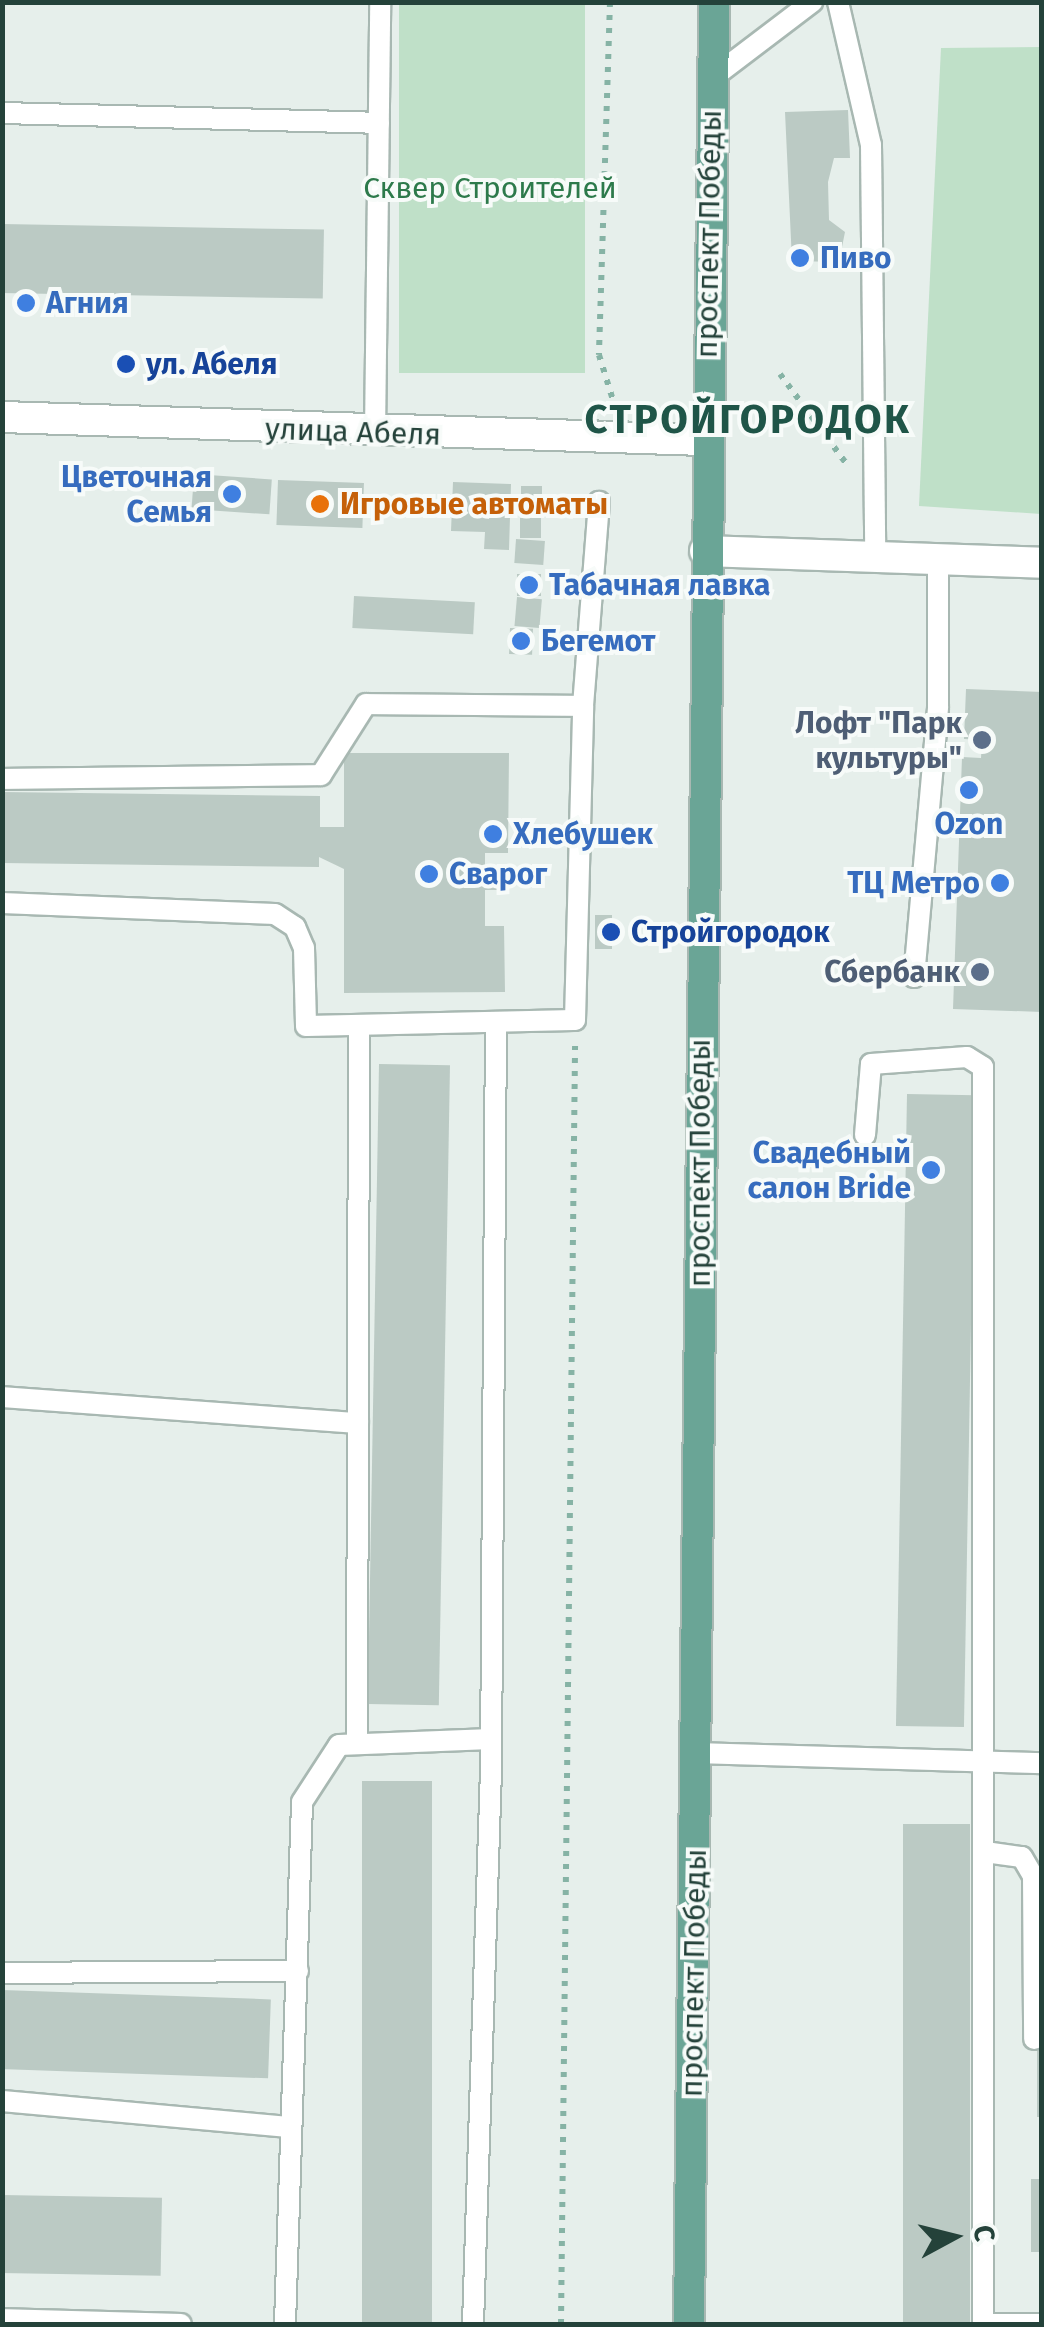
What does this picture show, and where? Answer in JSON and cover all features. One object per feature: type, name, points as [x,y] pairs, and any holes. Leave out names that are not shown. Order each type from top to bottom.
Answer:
[{"type":"main road","name":"проспект Победы","points":[[689,2324],[704,440],[714,2]]},
{"type":"street","name":"улица Абеля","points":[[2,417],[615,441],[704,440]]},
{"type":"street","points":[[705,551],[1042,562]]},
{"type":"lane","points":[[375,433],[380,2]]},
{"type":"lane","points":[[712,78],[812,2]]},
{"type":"lane","points":[[838,2],[871,145],[875,556]]},
{"type":"lane","points":[[2,114],[378,123]]},
{"type":"lane","points":[[2,902],[275,914],[295,927],[304,948],[306,1026],[575,1020],[583,706],[599,502]]},
{"type":"lane","points":[[914,977],[938,706],[938,558]]},
{"type":"lane","points":[[2,780],[320,775],[366,704],[583,706]]},
{"type":"lane","points":[[473,2324],[491,1739],[496,1024]]},
{"type":"lane","points":[[357,1744],[359,1026]]},
{"type":"lane","points":[[865,1135],[872,1064],[966,1057],[982,1067],[986,1762],[983,2324],[1042,2324]]},
{"type":"lane","points":[[2,1396],[358,1423]]},
{"type":"lane","points":[[285,2324],[287,2127],[298,1971],[302,1802],[340,1745],[491,1739]]},
{"type":"lane","points":[[696,1753],[1042,1762]]},
{"type":"lane","points":[[986,1852],[1022,1857],[1034,1876],[1034,2039]]},
{"type":"lane","points":[[2,1973],[298,1971]]},
{"type":"lane","points":[[2,2101],[287,2127]]},
{"type":"lane","points":[[2,2319],[181,2324]]},
{"type":"path","points":[[610,2],[599,355],[617,396],[615,441]]},
{"type":"path","points":[[780,374],[876,504]]},
{"type":"path","points":[[562,2324],[575,1020]]},
{"type":"green space","name":"Сквер Строителей","points":[[399,3],[585,3],[585,373],[399,373]]},
{"type":"green space","points":[[1041,47],[1041,514],[919,506],[941,48]]},
{"type":"building","points":[[848,110],[850,158],[834,158],[828,182],[829,220],[845,232],[839,262],[792,261],[785,112]]},
{"type":"building","points":[[2,224],[324,230],[323,299],[2,293]]},
{"type":"building","name":"Цветочная Семья","points":[[194,474],[272,479],[269,514],[192,509]]},
{"type":"building","name":"Игровые автоматы","points":[[278,480],[364,483],[362,528],[276,525]]},
{"type":"building","points":[[453,482],[511,484],[509,550],[484,549],[485,532],[451,531]]},
{"type":"building","points":[[521,486],[542,486],[542,515],[521,515]]},
{"type":"building","points":[[520,518],[541,518],[541,538],[520,538]]},
{"type":"building","points":[[516,539],[545,541],[543,565],[514,563]]},
{"type":"building","name":"Табачная лавка","points":[[517,574],[541,574],[541,596],[517,596]]},
{"type":"building","points":[[354,596],[475,602],[473,634],[352,628]]},
{"type":"building","points":[[517,597],[542,599],[539,628],[514,626]]},
{"type":"building","name":"Бегемот","points":[[510,628],[533,629],[532,655],[509,654]]},
{"type":"building","name":"ТЦ Метро","points":[[966,689],[1042,692],[1042,1012],[953,1009],[962,757],[981,758],[982,740],[964,739]]},
{"type":"building","name":"Сварог","points":[[344,753],[509,753],[508,853],[485,853],[485,867],[508,867],[519,879],[507,890],[485,890],[485,926],[504,926],[505,992],[344,993],[344,869],[319,857],[319,867],[2,863],[2,792],[320,796],[320,827],[344,827]]},
{"type":"building","points":[[595,915],[612,915],[612,949],[595,949]]},
{"type":"building","points":[[379,1064],[450,1065],[439,1705],[368,1704]]},
{"type":"building","points":[[907,1094],[975,1095],[964,1727],[896,1726]]},
{"type":"building","points":[[362,1781],[432,1781],[432,2324],[362,2324]]},
{"type":"building","points":[[903,1824],[970,1824],[970,2324],[903,2324]]},
{"type":"building","points":[[2,1990],[271,1999],[268,2078],[2,2069]]},
{"type":"building","points":[[1037,2049],[1042,2049],[1042,2117],[1037,2117]]},
{"type":"building","points":[[1031,2179],[1042,2179],[1042,2252],[1031,2252]]},
{"type":"building","points":[[2,2195],[162,2198],[161,2276],[2,2273]]},
{"type":"place","name":"Пиво","points":[[800,258]]},
{"type":"place","name":"Агния","points":[[26,303]]},
{"type":"place","name":"ул. Абеля","points":[[126,364]]},
{"type":"place","name":"Цветочная Семья","points":[[232,494]]},
{"type":"place","name":"Игровые автоматы","points":[[320,504]]},
{"type":"place","name":"Табачная лавка","points":[[529,585]]},
{"type":"place","name":"Бегемот","points":[[521,641]]},
{"type":"place","name":"Лофт \"Парк культуры\"","points":[[982,740]]},
{"type":"place","name":"Ozon","points":[[969,790]]},
{"type":"place","name":"Хлебушек","points":[[493,834]]},
{"type":"place","name":"Сварог","points":[[429,874]]},
{"type":"place","name":"ТЦ Метро","points":[[1000,883]]},
{"type":"place","name":"Стройгородок","points":[[611,932]]},
{"type":"place","name":"Сбербанк","points":[[980,972]]},
{"type":"place","name":"Свадебный салон Bride","points":[[931,1170]]},
{"type":"district","name":"СТРОЙГОРОДОК","points":[[748,420]]}]
